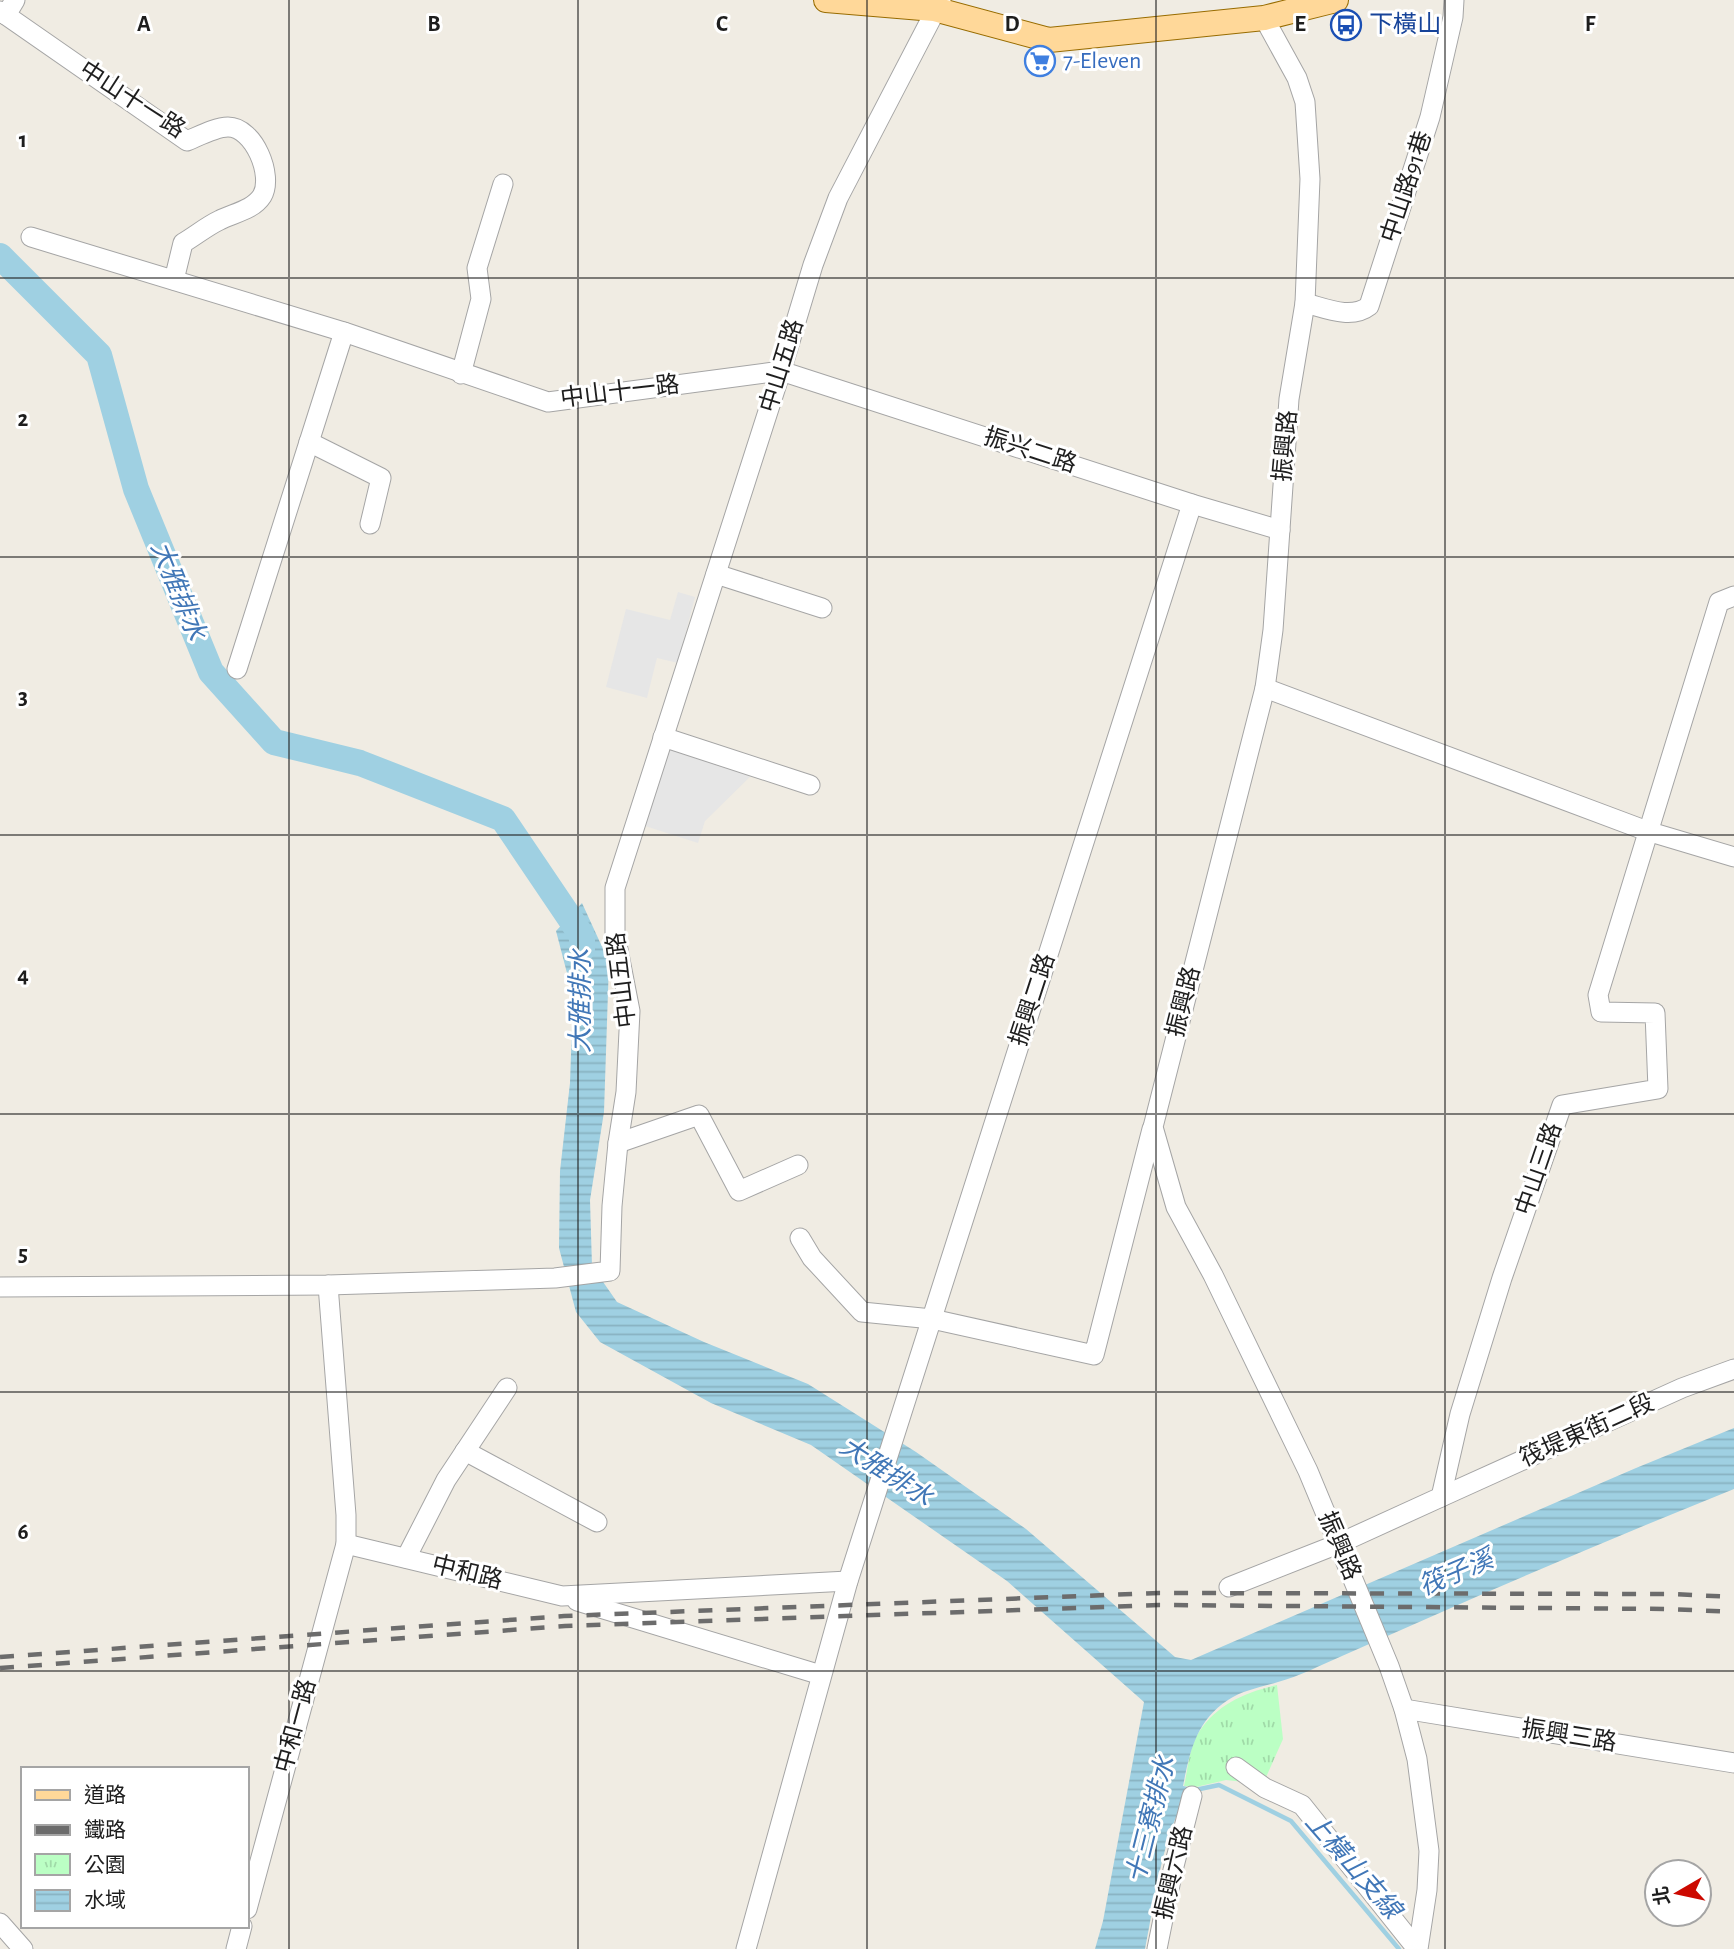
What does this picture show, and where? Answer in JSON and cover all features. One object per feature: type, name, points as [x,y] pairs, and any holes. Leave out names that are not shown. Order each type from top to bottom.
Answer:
[{"type":"main road","points":[[826,0],[937,5],[1049,40],[1264,18],[1336,0]]},
{"type":"street","name":"中山路91巷","points":[[1304,303],[1340,312],[1361,313],[1369,306],[1430,117],[1453,17],[1454,0]]},
{"type":"street","name":"中山五路","points":[[328,1285],[555,1278],[610,1271],[612,1206],[626,1092],[630,1011],[615,934],[615,888],[813,265],[838,198],[937,5]]},
{"type":"street","name":"中山十一路","points":[[7,9],[187,141],[227,127],[250,136],[261,158],[266,182],[262,196],[244,210],[219,220],[183,243],[174,281]]},
{"type":"street","name":"振興路","points":[[1264,18],[1297,78],[1305,102],[1310,180],[1304,303],[1289,399],[1273,630],[1265,688],[1153,1126],[1176,1207],[1213,1275],[1308,1471],[1390,1666],[1404,1709],[1417,1759],[1429,1851],[1427,1890],[1417,1949]]},
{"type":"street","points":[[461,374],[481,299],[477,268],[503,184]]},
{"type":"street","name":"中山十一路","points":[[31,237],[344,332],[461,374],[548,401],[781,371]]},
{"type":"street","points":[[237,669],[344,332]]},
{"type":"street","name":"振兴二路","points":[[781,371],[1280,530]]},
{"type":"street","points":[[309,442],[381,478],[370,524]]},
{"type":"street","name":"振興二路","points":[[848,1581],[1192,504]]},
{"type":"street","points":[[716,574],[822,608]]},
{"type":"street","name":"中山三路","points":[[1441,1497],[1460,1414],[1502,1278],[1562,1105],[1658,1089],[1655,1013],[1601,1012],[1598,995],[1718,602],[1734,596]]},
{"type":"street","points":[[1265,688],[1647,831],[1734,857]]},
{"type":"street","points":[[663,737],[810,785]]},
{"type":"street","points":[[618,1143],[699,1115],[739,1191],[798,1165]]},
{"type":"street","points":[[800,1238],[812,1258],[862,1312],[932,1319],[1094,1354],[1153,1126]]},
{"type":"street","points":[[0,1287],[328,1285],[346,1544]]},
{"type":"street","name":"筏堤東街二段","points":[[1441,1497],[1682,1388],[1734,1369]]},
{"type":"street","points":[[406,1558],[446,1480],[507,1388]]},
{"type":"street","points":[[465,1451],[597,1521]]},
{"type":"street","points":[[1229,1587],[1338,1544],[1441,1497]]},
{"type":"street","name":"中和路","points":[[346,1544],[562,1596],[848,1581]]},
{"type":"street","name":"中和一路","points":[[248,1905],[346,1544]]},
{"type":"street","points":[[746,1949],[848,1581]]},
{"type":"street","points":[[562,1596],[821,1675]]},
{"type":"street","name":"振興三路","points":[[1404,1709],[1734,1763]]},
{"type":"street","points":[[1236,1767],[1265,1788],[1303,1805],[1417,1949]]},
{"type":"street","name":"振興六路","points":[[1157,1949],[1192,1796]]},
{"type":"street","points":[[0,1923],[23,1949]]},
{"type":"street","points":[[236,1949],[241,1928]]},
{"type":"green space","points":[[1277,1685],[1283,1739],[1263,1784],[1226,1780],[1196,1787],[1184,1786],[1193,1744],[1206,1722],[1233,1701],[1254,1691]]},
{"type":"shaded area","points":[[678,592],[695,597],[678,663],[657,658],[647,698],[606,687],[626,609],[670,620]]},
{"type":"shaded area","points":[[672,736],[761,766],[705,821],[698,843],[645,826]]},
{"type":"water","points":[[582,903],[609,962],[604,1112],[590,1200],[592,1266],[617,1302],[704,1342],[808,1384],[916,1452],[1026,1529],[1175,1657],[1191,1660],[1734,1428],[1734,1489],[1635,1529],[1302,1674],[1246,1691],[1228,1700],[1208,1717],[1196,1738],[1188,1761],[1183,1786],[1188,1787],[1189,1791],[1166,1848],[1145,1949],[1095,1949],[1103,1921],[1144,1702],[1007,1581],[811,1445],[711,1403],[600,1342],[576,1312],[559,1248],[560,1171],[570,1083],[573,996],[556,931]]},
{"type":"waterway","name":"大雅排水","points":[[0,256],[99,355],[136,489],[211,672],[274,742],[360,763],[503,819],[582,936],[582,949]]},
{"type":"waterway","name":"上橫山支線","points":[[1195,1790],[1219,1785],[1291,1821],[1399,1949]]},
{"type":"railway","points":[[0,1657],[564,1616],[1159,1593],[1672,1594],[1734,1597]]},
{"type":"railway","points":[[0,1668],[565,1626],[1159,1605],[1668,1609],[1734,1612]]},
{"type":"place","name":"下橫山","points":[[1346,25]]},
{"type":"place","name":"7-Eleven","points":[[1040,61]]},
{"type":"water label","name":"筏子溪","points":[[1456,1573]]},
{"type":"water label","name":"十三寮排水","points":[[1151,1820]]}]
